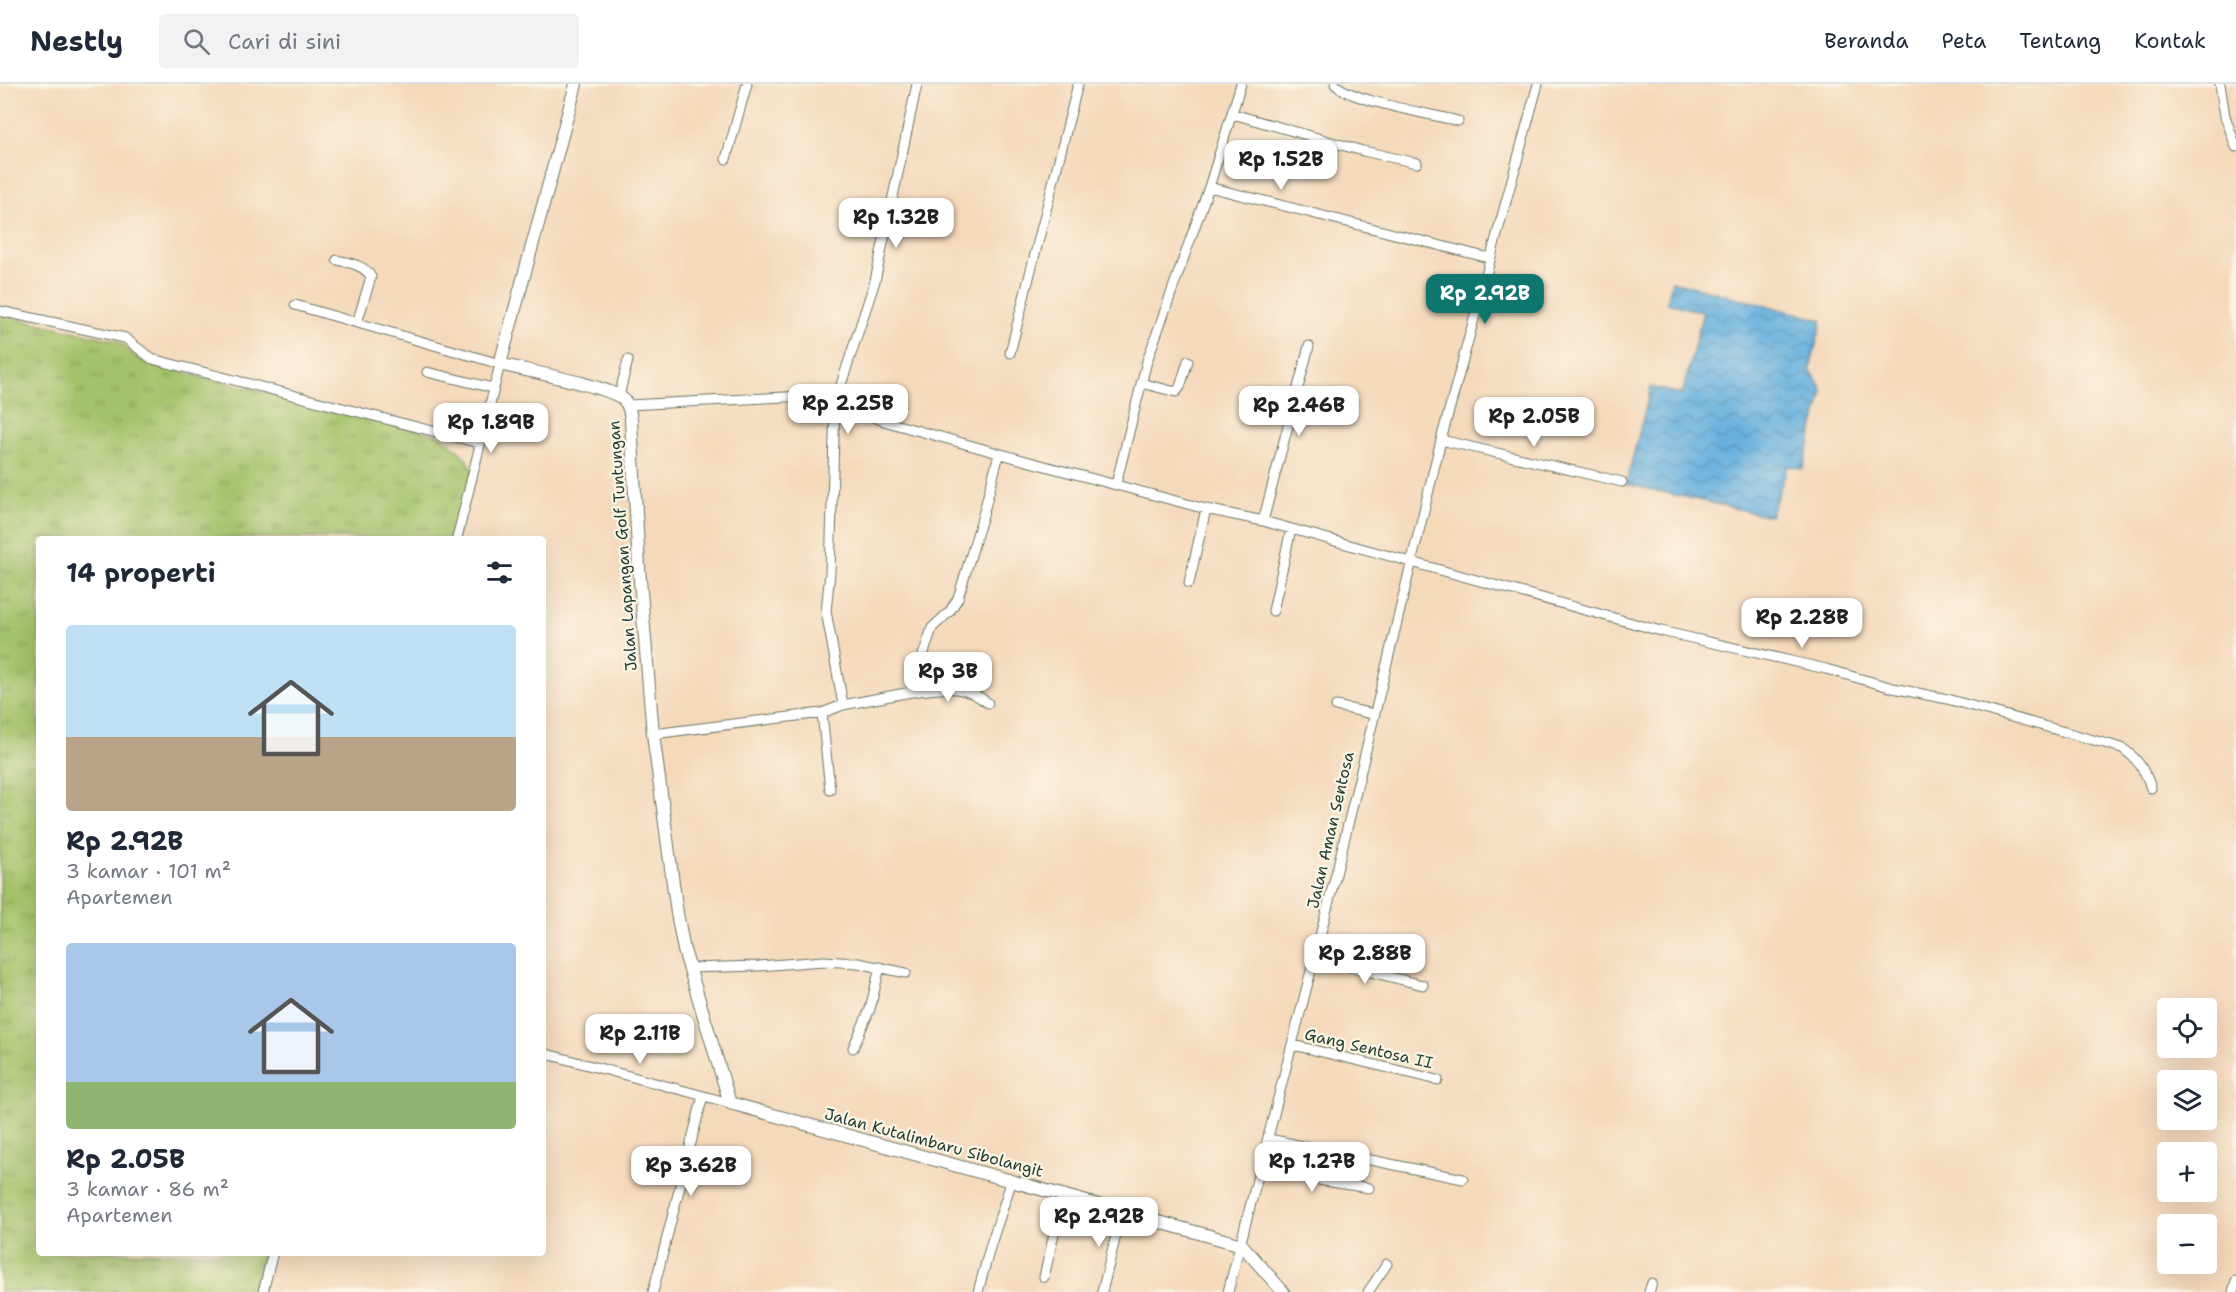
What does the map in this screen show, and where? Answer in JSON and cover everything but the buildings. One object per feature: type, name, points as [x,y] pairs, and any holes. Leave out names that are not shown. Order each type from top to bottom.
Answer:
[{"type":"street","points":[[457,536],[493,388],[576,84]]},
{"type":"street","points":[[726,159],[747,84]]},
{"type":"street","points":[[843,705],[826,611],[830,573],[835,403],[875,281],[917,84]]},
{"type":"street","points":[[1010,353],[1078,84]]},
{"type":"street","points":[[1116,484],[1141,383],[1209,187],[1241,84]]},
{"type":"street","points":[[1335,84],[1340,90],[1358,96],[1458,121]]},
{"type":"street","name":"Jalan Aman Sentosa","points":[[1228,1292],[1293,1045],[1441,440],[1538,84]]},
{"type":"street","points":[[2220,84],[2225,116],[2236,147]]},
{"type":"street","points":[[1233,114],[1363,151],[1417,163]]},
{"type":"street","points":[[1209,187],[1489,258]]},
{"type":"street","points":[[337,260],[368,270],[371,277],[357,322]]},
{"type":"street","points":[[295,305],[500,364]]},
{"type":"street","points":[[0,311],[125,338],[152,359],[479,444]]},
{"type":"street","points":[[1263,521],[1309,346]]},
{"type":"street","points":[[627,360],[623,401],[799,395],[835,403],[873,418],[999,454],[1206,509],[1263,521],[1661,631],[1947,699],[2122,748],[2140,763],[2151,788]]},
{"type":"street","points":[[1141,383],[1176,392],[1180,387],[1188,361]]},
{"type":"street","name":"Jalan Lapangan Golf Tuntungan","points":[[500,364],[602,390],[623,401],[631,420],[639,568],[653,734],[676,913],[689,968],[730,1103]]},
{"type":"street","points":[[426,372],[493,388]]},
{"type":"street","points":[[1441,440],[1622,482]]},
{"type":"street","points":[[911,692],[932,628],[950,611],[958,598],[999,454]]},
{"type":"street","points":[[1189,583],[1206,509]]},
{"type":"street","points":[[1273,611],[1291,529]]},
{"type":"street","points":[[653,734],[822,713],[843,705],[911,692],[964,689],[988,703]]},
{"type":"street","points":[[1336,706],[1373,714]]},
{"type":"street","points":[[822,713],[830,790]]},
{"type":"street","points":[[1314,958],[1423,985]]},
{"type":"street","points":[[689,968],[823,961],[858,963],[906,974]]},
{"type":"street","points":[[853,1048],[870,1009],[880,967]]},
{"type":"street","name":"Gang Sentosa II","points":[[1293,1045],[1438,1080]]},
{"type":"street","points":[[546,1054],[730,1103]]},
{"type":"street","points":[[653,1292],[703,1096]]},
{"type":"street","name":"Jalan Kutalimbaru Sibolangit","points":[[730,1103],[1242,1245]]},
{"type":"street","points":[[1269,1139],[1463,1179]]},
{"type":"street","points":[[1261,1171],[1369,1188]]},
{"type":"street","points":[[978,1292],[1012,1180]]},
{"type":"street","points":[[1044,1277],[1063,1195]]},
{"type":"street","points":[[1102,1292],[1122,1211]]},
{"type":"street","points":[[1242,1245],[1283,1292]]},
{"type":"street","points":[[264,1292],[272,1256]]},
{"type":"street","points":[[1368,1292],[1387,1264]]},
{"type":"street","points":[[2233,1292],[2236,1281]]},
{"type":"green space","points":[[0,315],[118,341],[142,362],[438,435],[463,456],[473,473],[457,536],[36,536],[36,1256],[262,1256],[254,1292],[0,1292]]},
{"type":"water","points":[[1672,281],[1822,320],[1810,369],[1823,391],[1803,469],[1788,466],[1770,516],[1626,484],[1651,387],[1682,395],[1703,312],[1667,303]]}]
